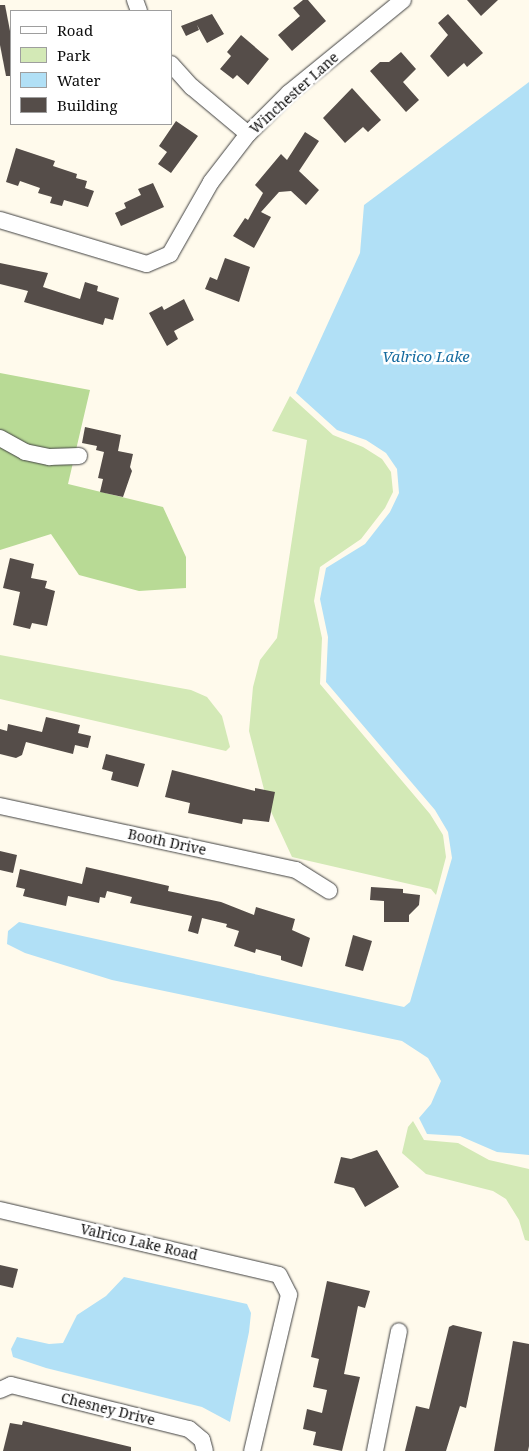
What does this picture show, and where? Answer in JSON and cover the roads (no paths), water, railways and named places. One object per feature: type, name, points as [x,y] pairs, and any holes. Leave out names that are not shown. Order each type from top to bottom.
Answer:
[{"type":"street","name":"Winchester Lane","points":[[0,220],[147,264],[170,254],[211,182],[248,134],[289,93],[403,0]]},
{"type":"street","points":[[172,65],[192,87],[248,134]]},
{"type":"street","points":[[0,438],[25,452],[48,457],[79,456]]},
{"type":"street","name":"Booth Drive","points":[[0,806],[296,870],[329,891]]},
{"type":"street","name":"Valrico Lake Road","points":[[0,1210],[279,1275],[289,1295],[252,1451]]},
{"type":"street","points":[[375,1451],[399,1331]]},
{"type":"street","name":"Chesney Drive","points":[[0,1390],[11,1385],[189,1429],[202,1440],[205,1451]]},
{"type":"water","name":"Valrico Lake","points":[[529,82],[529,1155],[497,1152],[460,1136],[427,1134],[419,1118],[431,1104],[441,1081],[428,1058],[402,1041],[112,980],[25,953],[7,944],[8,931],[19,922],[404,1007],[410,1002],[452,858],[448,832],[435,810],[326,682],[328,637],[320,599],[326,568],[365,544],[390,512],[399,493],[397,469],[386,453],[366,440],[337,430],[296,393],[360,253],[364,205]]},
{"type":"water","points":[[124,1277],[247,1304],[251,1313],[249,1332],[230,1422],[202,1407],[46,1368],[13,1357],[11,1349],[17,1337],[49,1344],[63,1343],[77,1315],[106,1296]]}]
